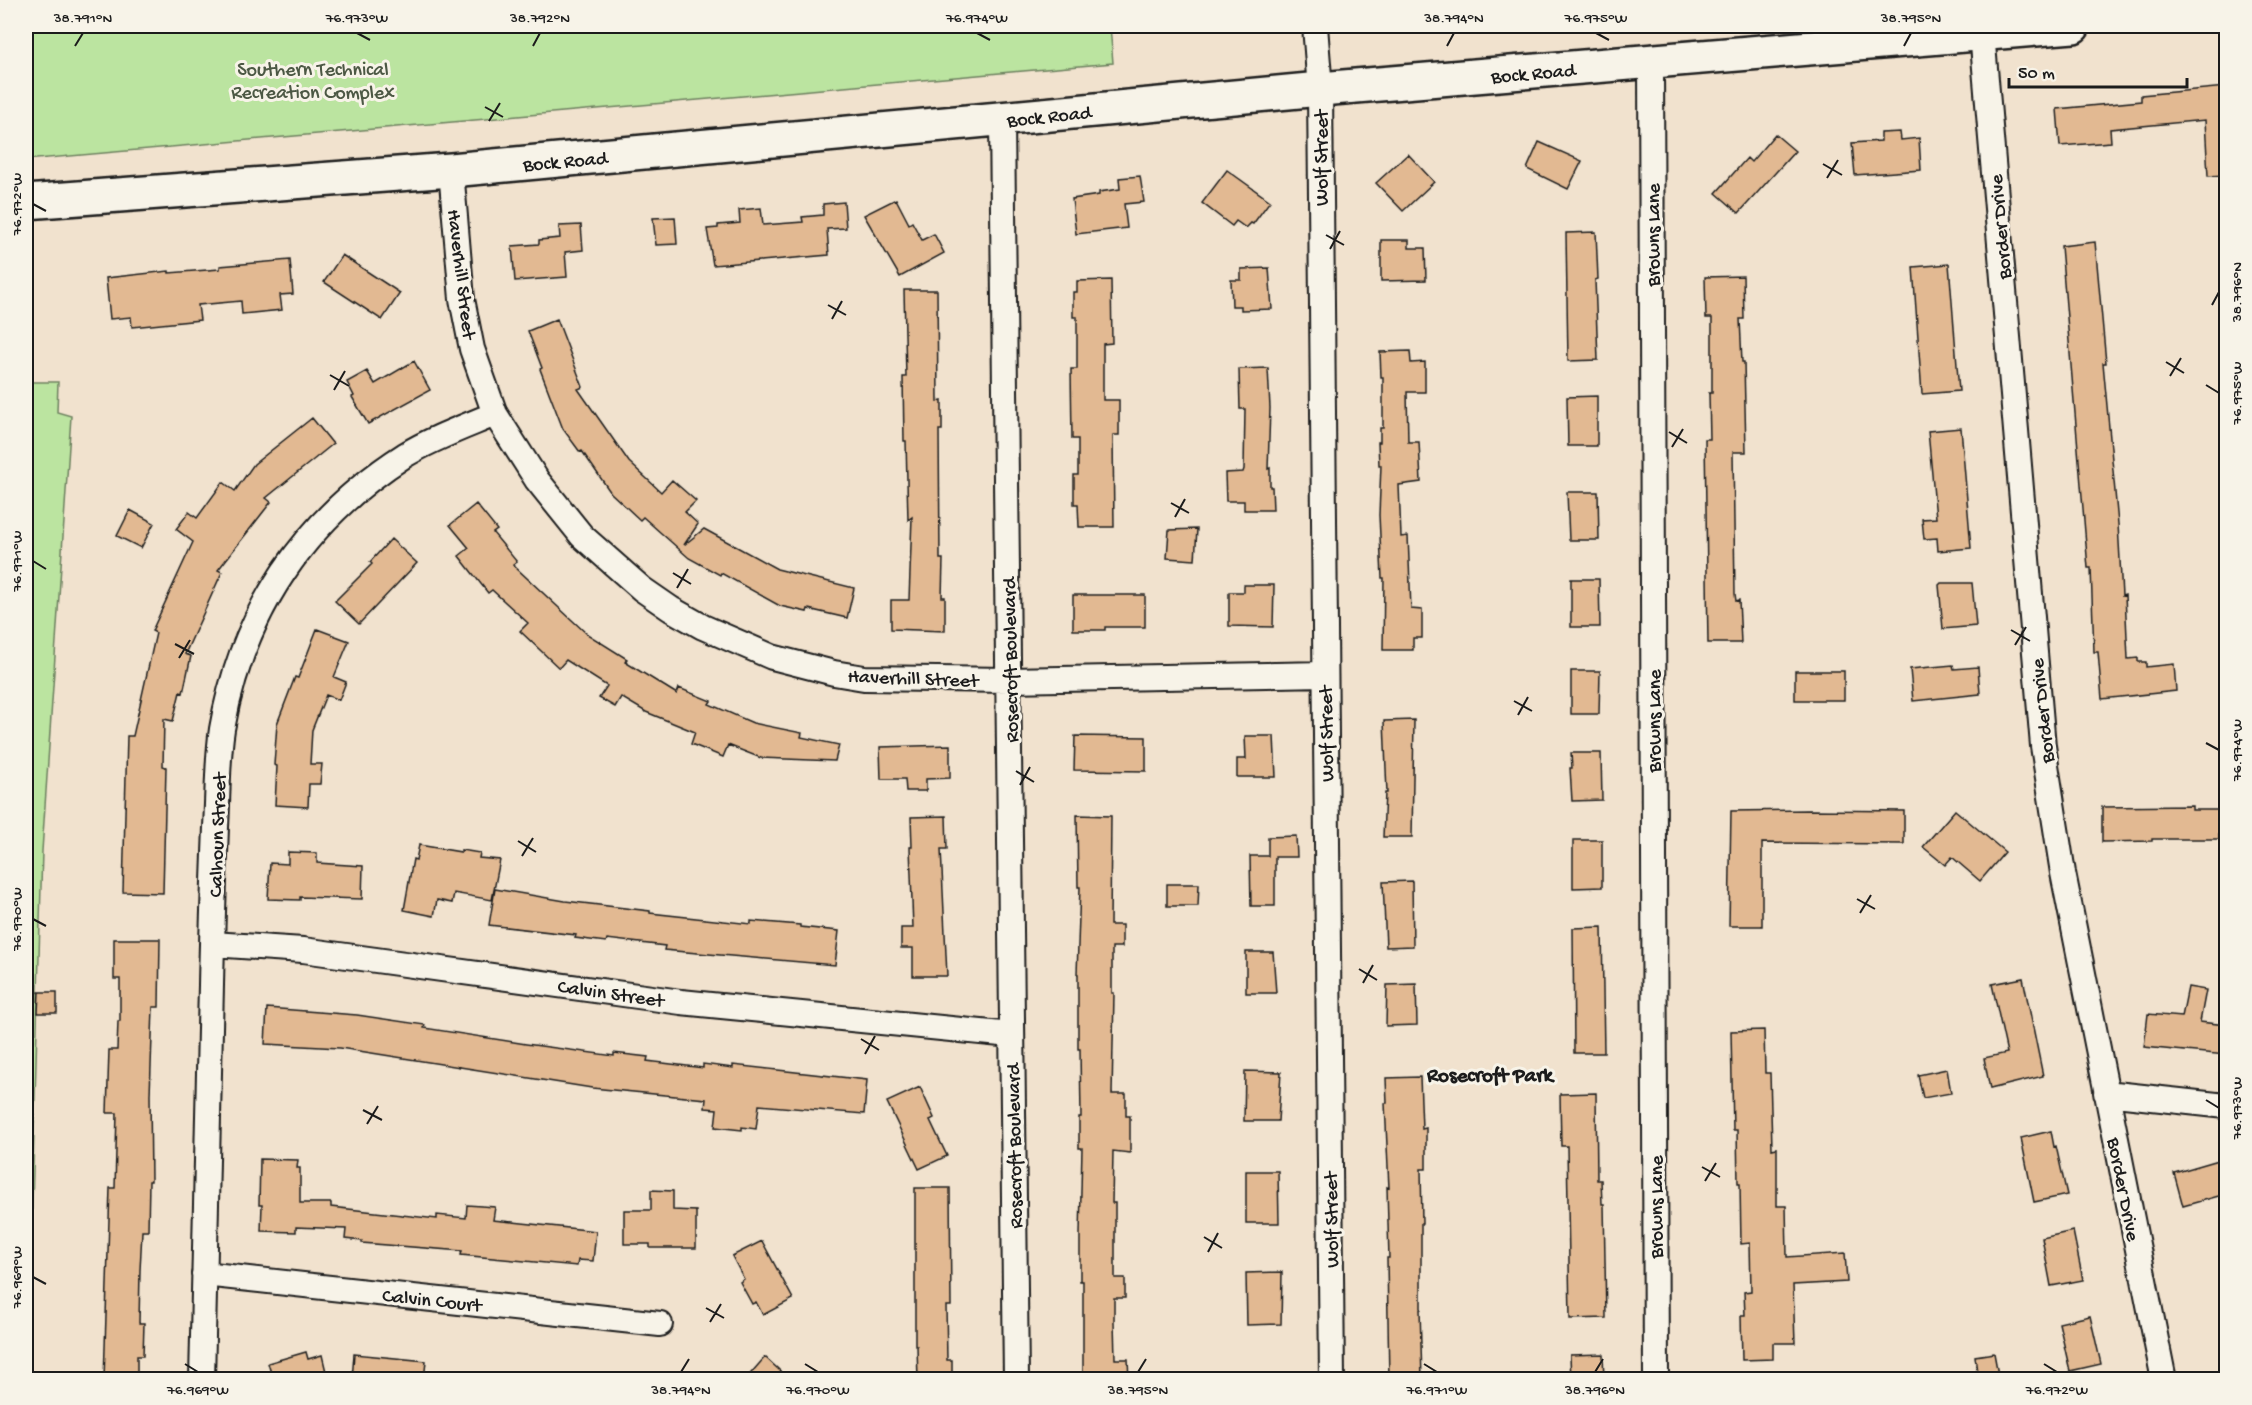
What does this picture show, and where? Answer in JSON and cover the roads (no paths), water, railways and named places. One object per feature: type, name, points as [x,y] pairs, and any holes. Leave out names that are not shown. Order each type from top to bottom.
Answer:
[{"type":"main road","name":"Bock Road","points":[[26,202],[451,170],[1320,89],[2073,26]]},
{"type":"street","name":"Wolf Street","points":[[1315,26],[1320,89],[1332,1380]]},
{"type":"street","name":"Border Drive","points":[[1982,33],[2043,746],[2063,873],[2164,1380]]},
{"type":"street","name":"Browns Lane","points":[[1651,62],[1656,1380]]},
{"type":"street","name":"Rosecroft Boulevard","points":[[1002,120],[1016,1380]]},
{"type":"street","name":"Haverhill Street","points":[[451,170],[462,299],[472,349],[495,414],[537,480],[582,536],[642,589],[671,609],[703,627],[772,657],[834,673],[887,679],[1009,680],[1324,674]]},
{"type":"street","name":"Calhoun Street","points":[[202,1380],[212,944],[219,759],[222,728],[231,692],[253,625],[267,597],[285,567],[324,519],[405,455],[495,414]]},
{"type":"street","name":"Calvin Street","points":[[212,944],[303,950],[681,1002],[1011,1035]]},
{"type":"street","points":[[2106,1093],[2226,1106]]},
{"type":"street","name":"Calvin Court","points":[[204,1274],[660,1324]]},
{"type":"district","name":"Rosecroft Park","points":[[1490,1074]]},
{"type":"park label","name":"Southern Technical Recreation Complex","points":[[313,80]]}]
